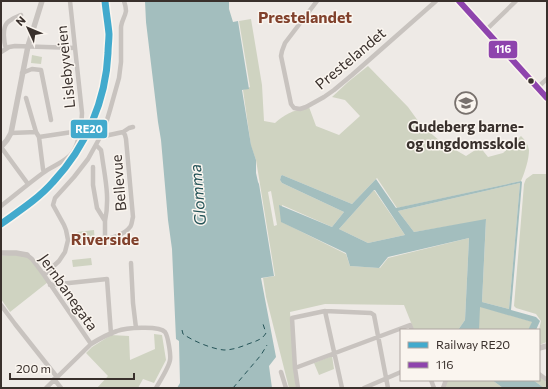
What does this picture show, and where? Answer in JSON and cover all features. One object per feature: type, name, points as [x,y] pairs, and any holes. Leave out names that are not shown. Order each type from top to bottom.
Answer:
[{"type":"street","points":[[28,184],[1,147],[7,140],[10,133],[28,46],[42,1]]},
{"type":"street","name":"Lislebyveien","points":[[1,206],[44,172],[68,158],[76,145],[82,120],[82,113],[70,1]]},
{"type":"street","points":[[44,275],[59,261],[65,252],[68,240],[64,225],[53,205],[54,198],[74,177],[88,159],[104,130],[110,110],[119,78],[121,62],[121,24],[126,12],[124,1]]},
{"type":"street","name":"Prestelandet","points":[[317,1],[288,39],[281,56],[291,104],[293,107],[300,109],[334,90],[436,1]]},
{"type":"street","points":[[459,1],[547,98]]},
{"type":"street","points":[[485,31],[516,1]]},
{"type":"street","points":[[6,49],[4,41],[6,24],[10,20],[21,15]]},
{"type":"street","points":[[1,52],[15,46],[75,48]]},
{"type":"street","points":[[25,60],[32,69]]},
{"type":"street","points":[[22,73],[32,69],[41,70],[51,120]]},
{"type":"street","points":[[538,87],[547,79]]},
{"type":"street","points":[[26,98],[36,132],[39,137],[42,169],[44,172]]},
{"type":"street","points":[[100,137],[123,132],[133,127]]},
{"type":"street","points":[[39,137],[79,131]]},
{"type":"street","points":[[10,133],[36,132]]},
{"type":"street","name":"Bellevue","points":[[105,221],[105,239],[122,234],[131,227],[133,217],[126,139],[123,132]]},
{"type":"street","points":[[96,144],[102,153],[108,198],[105,221]]},
{"type":"street","points":[[93,167],[93,186],[97,208],[105,221]]},
{"type":"street","points":[[1,253],[27,255]]},
{"type":"street","name":"Jernbanegata","points":[[27,255],[32,259],[44,275],[91,344]]},
{"type":"street","points":[[131,263],[136,328]]},
{"type":"street","points":[[50,285],[107,280],[111,334]]},
{"type":"street","points":[[1,305],[56,378],[61,388]]},
{"type":"street","points":[[325,311],[342,388]]},
{"type":"street","points":[[298,388],[292,318],[325,311],[371,313],[374,315],[388,388]]},
{"type":"street","points":[[296,368],[410,325],[412,329]]},
{"type":"street","points":[[46,388],[91,344],[117,331],[136,328],[154,328],[165,332],[168,337],[170,361],[156,388]]},
{"type":"street","points":[[281,372],[286,388]]},
{"type":"street","points":[[364,388],[400,372]]},
{"type":"green space","points":[[251,19],[262,85],[264,121],[275,123],[291,112],[309,107],[316,126],[339,135],[360,116],[345,100],[332,97],[368,66],[408,107],[421,125],[440,141],[466,156],[480,147],[488,157],[503,153],[521,136],[529,148],[529,154],[521,181],[397,208],[377,178],[352,204],[282,175],[281,176],[280,180],[282,183],[344,212],[332,227],[282,205],[282,222],[346,254],[350,266],[380,268],[388,258],[469,238],[465,320],[459,329],[414,329],[404,305],[325,304],[290,312],[296,388],[289,388],[266,297],[263,278],[275,276],[256,160],[251,146],[243,90],[250,87],[239,21]],"holes":[[[271,191],[277,225],[274,226],[268,192]]]},
{"type":"green space","points":[[32,55],[42,57],[41,64],[31,63]]},
{"type":"green space","points":[[533,174],[547,174],[547,342],[540,345],[539,329],[541,321],[536,314],[514,306],[524,184],[526,179]]},
{"type":"green space","points":[[520,183],[509,309],[482,302],[486,220],[414,232],[398,211]]},
{"type":"green space","points":[[374,190],[405,235],[368,243],[339,229]]},
{"type":"green space","points":[[94,230],[95,243],[78,245],[77,232]]},
{"type":"green space","points":[[15,254],[30,258],[48,282],[10,312],[1,299],[1,256]]},
{"type":"green space","points":[[91,258],[92,265],[73,267],[72,260]]},
{"type":"green space","points":[[479,306],[533,322],[529,329],[479,329]]},
{"type":"green space","points":[[154,334],[162,335],[166,360],[154,383],[143,379],[138,388],[97,388],[108,376],[86,353],[92,347],[111,335],[129,336],[130,360],[155,349]]},
{"type":"green space","points":[[332,356],[334,369],[319,375],[314,363]]},
{"type":"green space","points":[[540,377],[547,383],[547,388],[544,388],[534,381],[540,381]]},
{"type":"green space","points":[[446,381],[493,381],[503,388],[444,388]]},
{"type":"water","name":"Glomma","points":[[145,1],[229,1],[229,9],[233,22],[238,21],[249,89],[242,90],[251,145],[256,160],[256,173],[274,276],[261,278],[276,357],[269,366],[272,388],[177,388],[180,383],[179,341],[176,339],[172,249],[161,140],[146,22]]},
{"type":"water","points":[[282,175],[352,204],[376,179],[396,208],[521,181],[511,310],[536,317],[540,321],[536,329],[528,329],[532,322],[480,307],[479,329],[459,329],[465,320],[469,238],[388,257],[379,268],[350,266],[346,253],[281,222],[279,205],[332,227],[344,212],[282,183],[280,180]],"holes":[[[520,183],[509,309],[482,302],[486,219],[414,232],[398,211]],[[375,190],[405,235],[368,243],[339,229]]]},
{"type":"water","points":[[493,381],[534,381],[544,388],[503,388]]},
{"type":"ferry route","points":[[182,330],[183,334],[197,342],[214,348],[227,350],[261,339],[266,333],[263,324]]},
{"type":"ferry route","points":[[233,388],[261,355],[267,345]]},
{"type":"rail line","name":"RE20","points":[[1,224],[35,199],[53,182],[75,154],[92,122],[103,88],[108,53],[109,34],[105,1]]},
{"type":"transit line","name":"116","points":[[459,1],[547,98]]},
{"type":"place","name":"Gudeberg barne- og ungdomsskole","points":[[466,103]]},
{"type":"district","name":"Prestelandet","points":[[305,16]]},
{"type":"district","name":"Riverside","points":[[105,238]]}]
